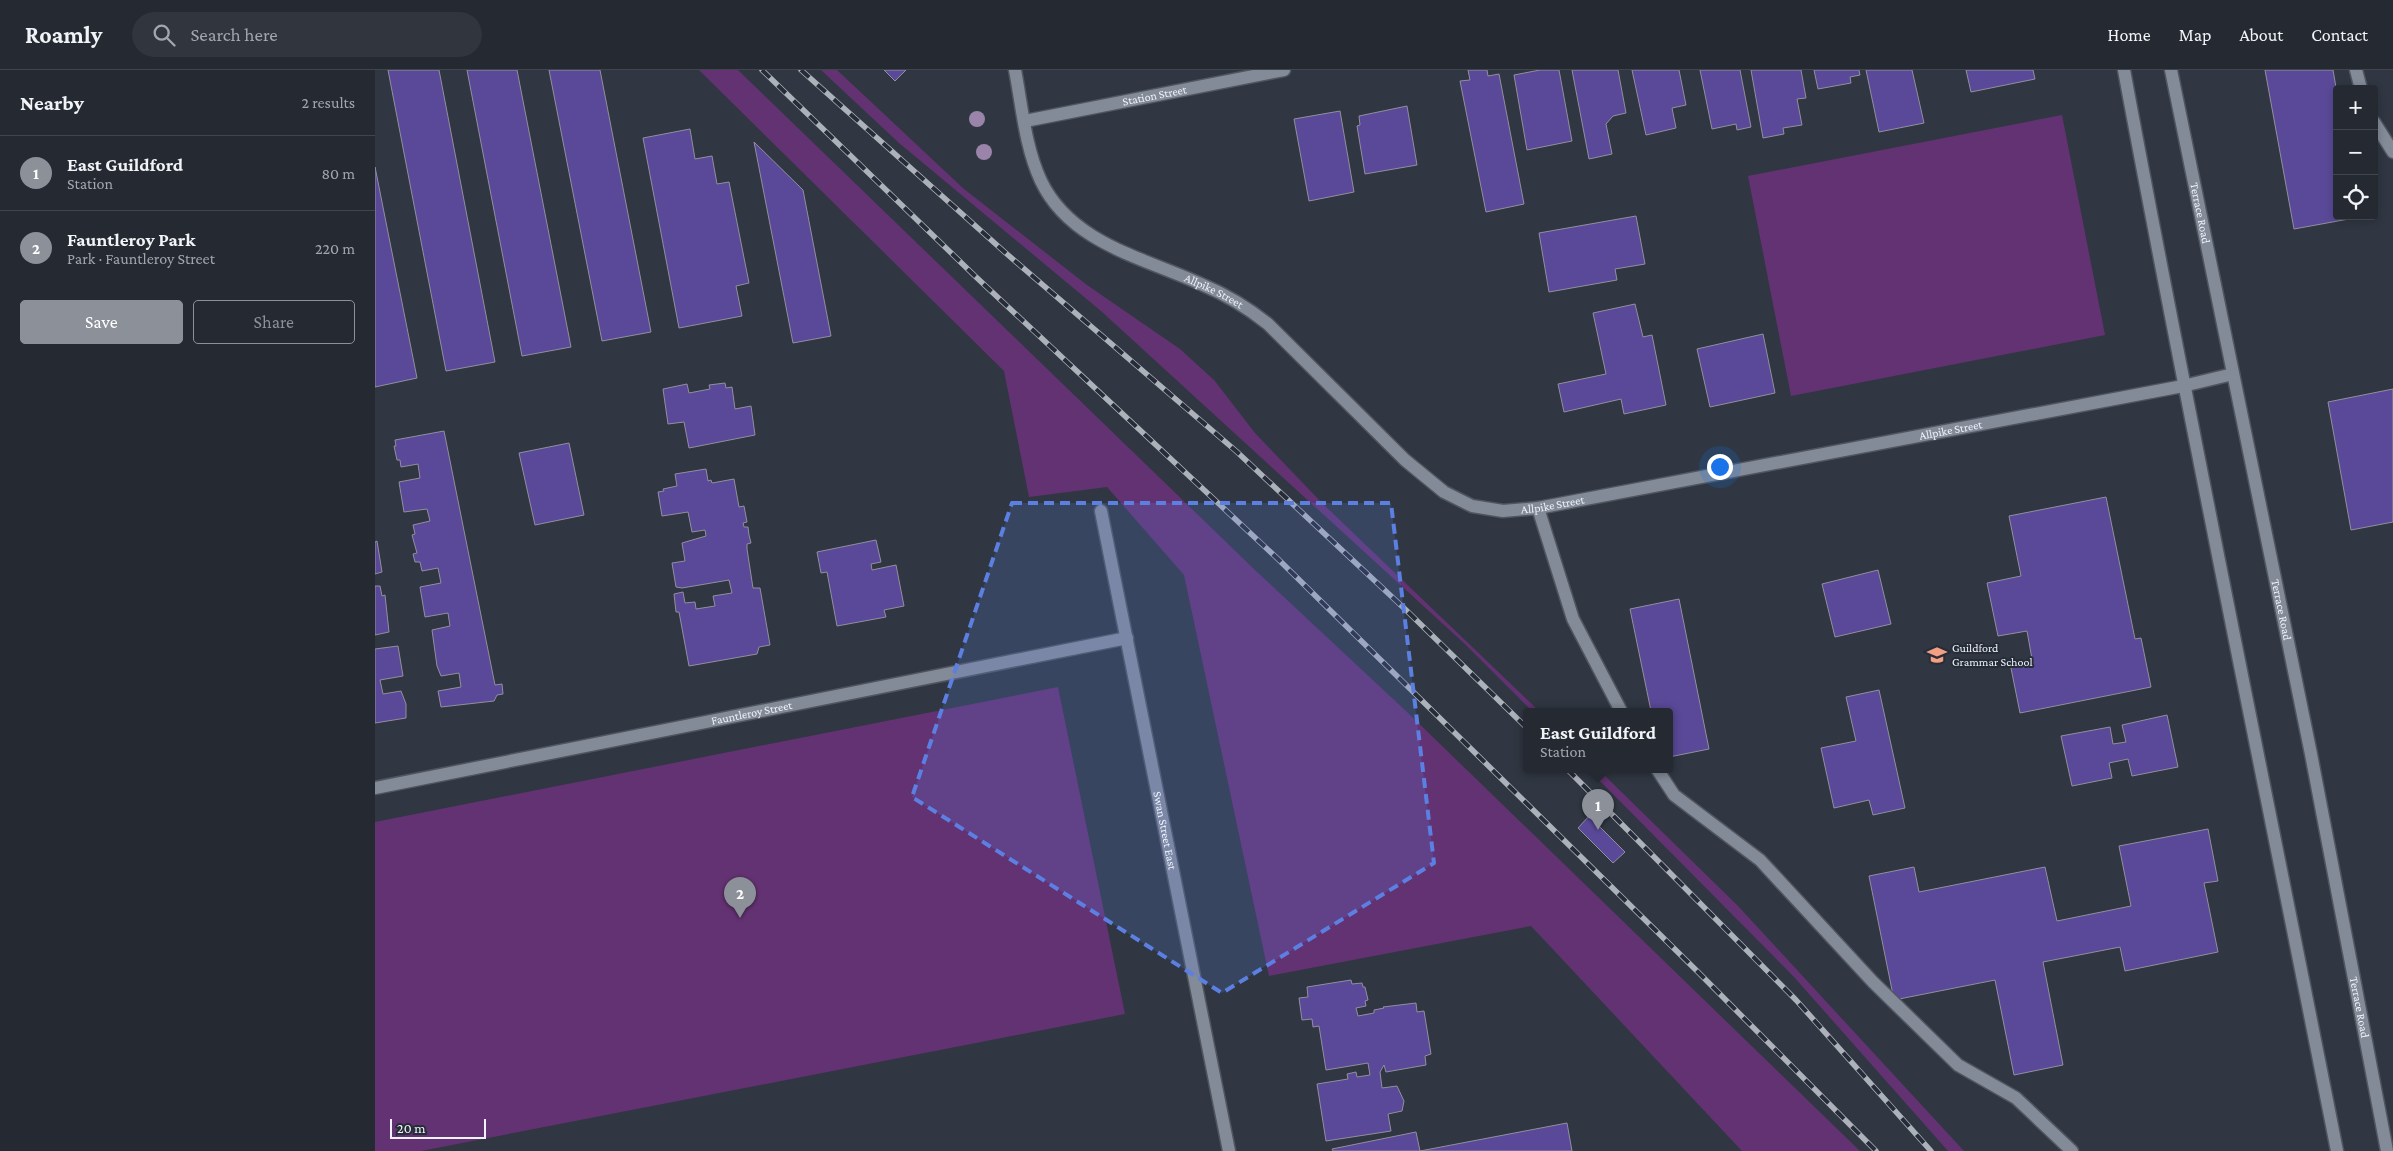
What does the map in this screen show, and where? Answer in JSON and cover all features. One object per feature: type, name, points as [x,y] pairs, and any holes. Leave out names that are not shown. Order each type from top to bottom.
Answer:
[{"type":"street","name":"Allpike Street","points":[[1015,70],[1033,163],[1041,182],[1059,210],[1097,240],[1203,285],[1252,312],[1268,324],[1405,460],[1444,492],[1472,506],[1495,510],[1538,508],[2183,386],[2233,374]]},
{"type":"street","name":"Station Street","points":[[1025,120],[1284,70]]},
{"type":"street","points":[[2124,70],[2183,386],[2261,764],[2337,1151]]},
{"type":"street","name":"Terrace Road","points":[[2171,70],[2311,754],[2387,1151]]},
{"type":"street","points":[[2356,70],[2360,85]]},
{"type":"street","points":[[2378,128],[2393,152]]},
{"type":"street","points":[[1538,508],[1573,619],[1619,708]]},
{"type":"street","name":"Swan Street East","points":[[1101,511],[1229,1151]]},
{"type":"street","name":"Fauntleroy Street","points":[[375,788],[1127,638]]},
{"type":"street","points":[[1660,773],[1674,795],[1760,860],[1873,982],[1958,1065],[2016,1098],[2072,1151]]},
{"type":"highlighted area","points":[[1012,503],[1391,503],[1434,863],[1222,993],[912,797]]},
{"type":"shaded area","points":[[699,70],[738,70],[1255,570],[1406,711],[1860,1151],[1742,1151],[1531,926],[1269,976],[1184,575],[1107,487],[1029,497],[1004,371]]},
{"type":"shaded area","points":[[821,70],[837,70],[964,189],[1087,285],[1180,349],[1214,380],[1255,433],[1321,502],[1536,708],[1529,708],[1466,645],[1101,311],[899,143]]},
{"type":"shaded area","points":[[2062,115],[2105,335],[1791,396],[1748,176]]},
{"type":"shaded area","points":[[1058,687],[1125,1014],[421,1151],[375,1151],[375,822]]},
{"type":"shaded area","points":[[1592,773],[1602,773],[1738,906],[1964,1151],[1948,1151],[1794,977]]},
{"type":"building","points":[[388,70],[439,70],[495,362],[446,371]]},
{"type":"building","points":[[467,70],[517,70],[571,347],[522,356]]},
{"type":"building","points":[[549,70],[600,70],[651,332],[602,341]]},
{"type":"building","points":[[884,70],[906,70],[895,81]]},
{"type":"building","points":[[1468,70],[1487,70],[1488,76],[1499,74],[1524,204],[1486,212],[1460,81],[1470,80]]},
{"type":"building","points":[[1540,70],[1559,70],[1572,141],[1527,150],[1514,75]]},
{"type":"building","points":[[1572,70],[1618,70],[1626,113],[1613,116],[1606,124],[1612,154],[1589,159]]},
{"type":"building","points":[[1632,70],[1679,70],[1686,105],[1672,108],[1676,128],[1646,135]]},
{"type":"building","points":[[1700,70],[1740,70],[1751,127],[1737,130],[1736,124],[1712,129]]},
{"type":"building","points":[[1751,70],[1801,70],[1806,98],[1797,99],[1802,125],[1783,128],[1784,134],[1763,138]]},
{"type":"building","points":[[1814,70],[1859,70],[1860,75],[1850,77],[1851,83],[1818,89]]},
{"type":"building","points":[[1866,70],[1912,70],[1924,123],[1879,132]]},
{"type":"building","points":[[1966,70],[2033,70],[2035,79],[1971,92]]},
{"type":"building","points":[[2265,70],[2333,70],[2336,85],[2333,85],[2333,220],[2344,220],[2294,229]]},
{"type":"building","points":[[1407,106],[1417,165],[1365,174],[1357,126],[1360,125],[1359,116]]},
{"type":"building","points":[[1340,111],[1354,192],[1309,201],[1294,119]]},
{"type":"building","points":[[690,129],[695,159],[712,156],[717,184],[729,182],[749,283],[736,286],[742,316],[679,328],[643,138]]},
{"type":"building","points":[[754,142],[803,190],[831,336],[793,343]]},
{"type":"building","points":[[375,167],[417,378],[375,387]]},
{"type":"building","points":[[1636,216],[1645,264],[1615,269],[1617,280],[1549,292],[1539,233]]},
{"type":"building","points":[[1635,304],[1643,337],[1652,335],[1666,405],[1624,414],[1621,399],[1564,412],[1558,384],[1606,374],[1593,313]]},
{"type":"building","points":[[1763,334],[1775,393],[1710,407],[1697,349]]},
{"type":"building","points":[[725,383],[726,388],[732,387],[735,409],[751,406],[755,435],[689,448],[684,422],[668,424],[663,389],[687,384],[689,393],[710,389],[709,385]]},
{"type":"building","points":[[2393,389],[2393,522],[2351,530],[2328,402]]},
{"type":"building","points":[[444,431],[495,685],[502,684],[503,694],[497,695],[494,701],[441,707],[438,691],[461,687],[459,673],[441,676],[437,666],[432,630],[450,626],[448,613],[425,617],[420,587],[441,583],[438,568],[422,571],[420,562],[415,562],[413,554],[417,553],[412,535],[415,534],[413,525],[430,521],[427,509],[404,512],[399,482],[420,478],[418,464],[401,467],[400,460],[397,460],[394,446],[396,446],[395,440]]},
{"type":"building","points":[[569,443],[584,515],[535,525],[519,453]]},
{"type":"building","points":[[706,469],[708,481],[711,480],[712,483],[734,479],[739,507],[744,506],[747,522],[743,523],[744,527],[748,527],[751,543],[747,544],[747,549],[753,588],[760,588],[770,645],[759,647],[757,654],[689,666],[679,612],[676,612],[674,594],[683,592],[685,603],[695,602],[696,609],[715,606],[713,596],[732,593],[729,580],[682,588],[676,587],[672,563],[685,561],[682,543],[706,536],[705,530],[692,532],[688,512],[662,516],[658,492],[677,486],[675,474]]},
{"type":"building","points":[[2106,497],[2135,639],[2141,638],[2151,687],[2020,713],[2010,663],[2032,659],[2027,631],[1998,636],[1987,583],[2021,576],[2009,516]]},
{"type":"building","points":[[876,540],[881,562],[871,564],[872,570],[896,565],[904,606],[884,610],[886,617],[837,626],[827,572],[821,573],[817,552]]},
{"type":"building","points":[[377,541],[382,572],[375,574],[375,542]]},
{"type":"building","points":[[1878,570],[1891,624],[1835,637],[1822,584]]},
{"type":"building","points":[[375,586],[380,586],[382,596],[385,595],[389,632],[375,635]]},
{"type":"building","points":[[1679,599],[1709,749],[1673,756],[1673,708],[1650,708],[1630,609]]},
{"type":"building","points":[[398,646],[403,676],[380,680],[383,694],[401,691],[406,704],[406,718],[375,723],[375,649]]},
{"type":"building","points":[[1879,690],[1905,808],[1873,815],[1869,800],[1834,808],[1821,748],[1856,741],[1846,697]]},
{"type":"building","points":[[2167,715],[2178,767],[2132,776],[2128,759],[2109,763],[2112,778],[2072,786],[2061,736],[2110,727],[2113,744],[2126,742],[2122,725]]},
{"type":"building","points":[[1589,816],[1625,852],[1613,863],[1578,828]]},
{"type":"building","points":[[2208,829],[2218,881],[2204,883],[2218,952],[2125,971],[2120,947],[2043,962],[2063,1065],[2014,1075],[1995,980],[1894,1000],[1869,876],[1914,867],[1919,892],[2045,867],[2057,921],[2131,906],[2119,846]]},
{"type":"building","points":[[1351,980],[1352,984],[1362,983],[1368,1000],[1365,1001],[1366,1006],[1356,1008],[1358,1016],[1374,1013],[1374,1010],[1383,1007],[1416,1003],[1417,1012],[1424,1011],[1431,1054],[1425,1056],[1426,1065],[1386,1072],[1384,1065],[1380,1072],[1382,1088],[1397,1086],[1404,1101],[1402,1111],[1388,1114],[1391,1131],[1326,1141],[1317,1084],[1348,1079],[1347,1074],[1356,1072],[1357,1077],[1370,1075],[1368,1063],[1326,1070],[1319,1026],[1313,1027],[1312,1019],[1302,1020],[1299,998],[1308,997],[1307,987]]},
{"type":"building","points":[[1567,1123],[1572,1151],[1420,1151]]},
{"type":"building","points":[[1416,1132],[1420,1151],[1333,1151],[1332,1149]]},
{"type":"railway","points":[[762,70],[976,277],[1278,559],[1698,972],[1876,1151]]},
{"type":"railway","points":[[801,70],[1008,255],[1236,451],[1406,610],[1523,724]]},
{"type":"railway","points":[[1571,773],[1796,1000],[1931,1151]]},
{"type":"place","name":"Guildford Grammar School","points":[[1937,655]]},
{"type":"place","name":"East Guildford","points":[[1598,830]]},
{"type":"place","name":"Fauntleroy Park","points":[[740,918]]}]
